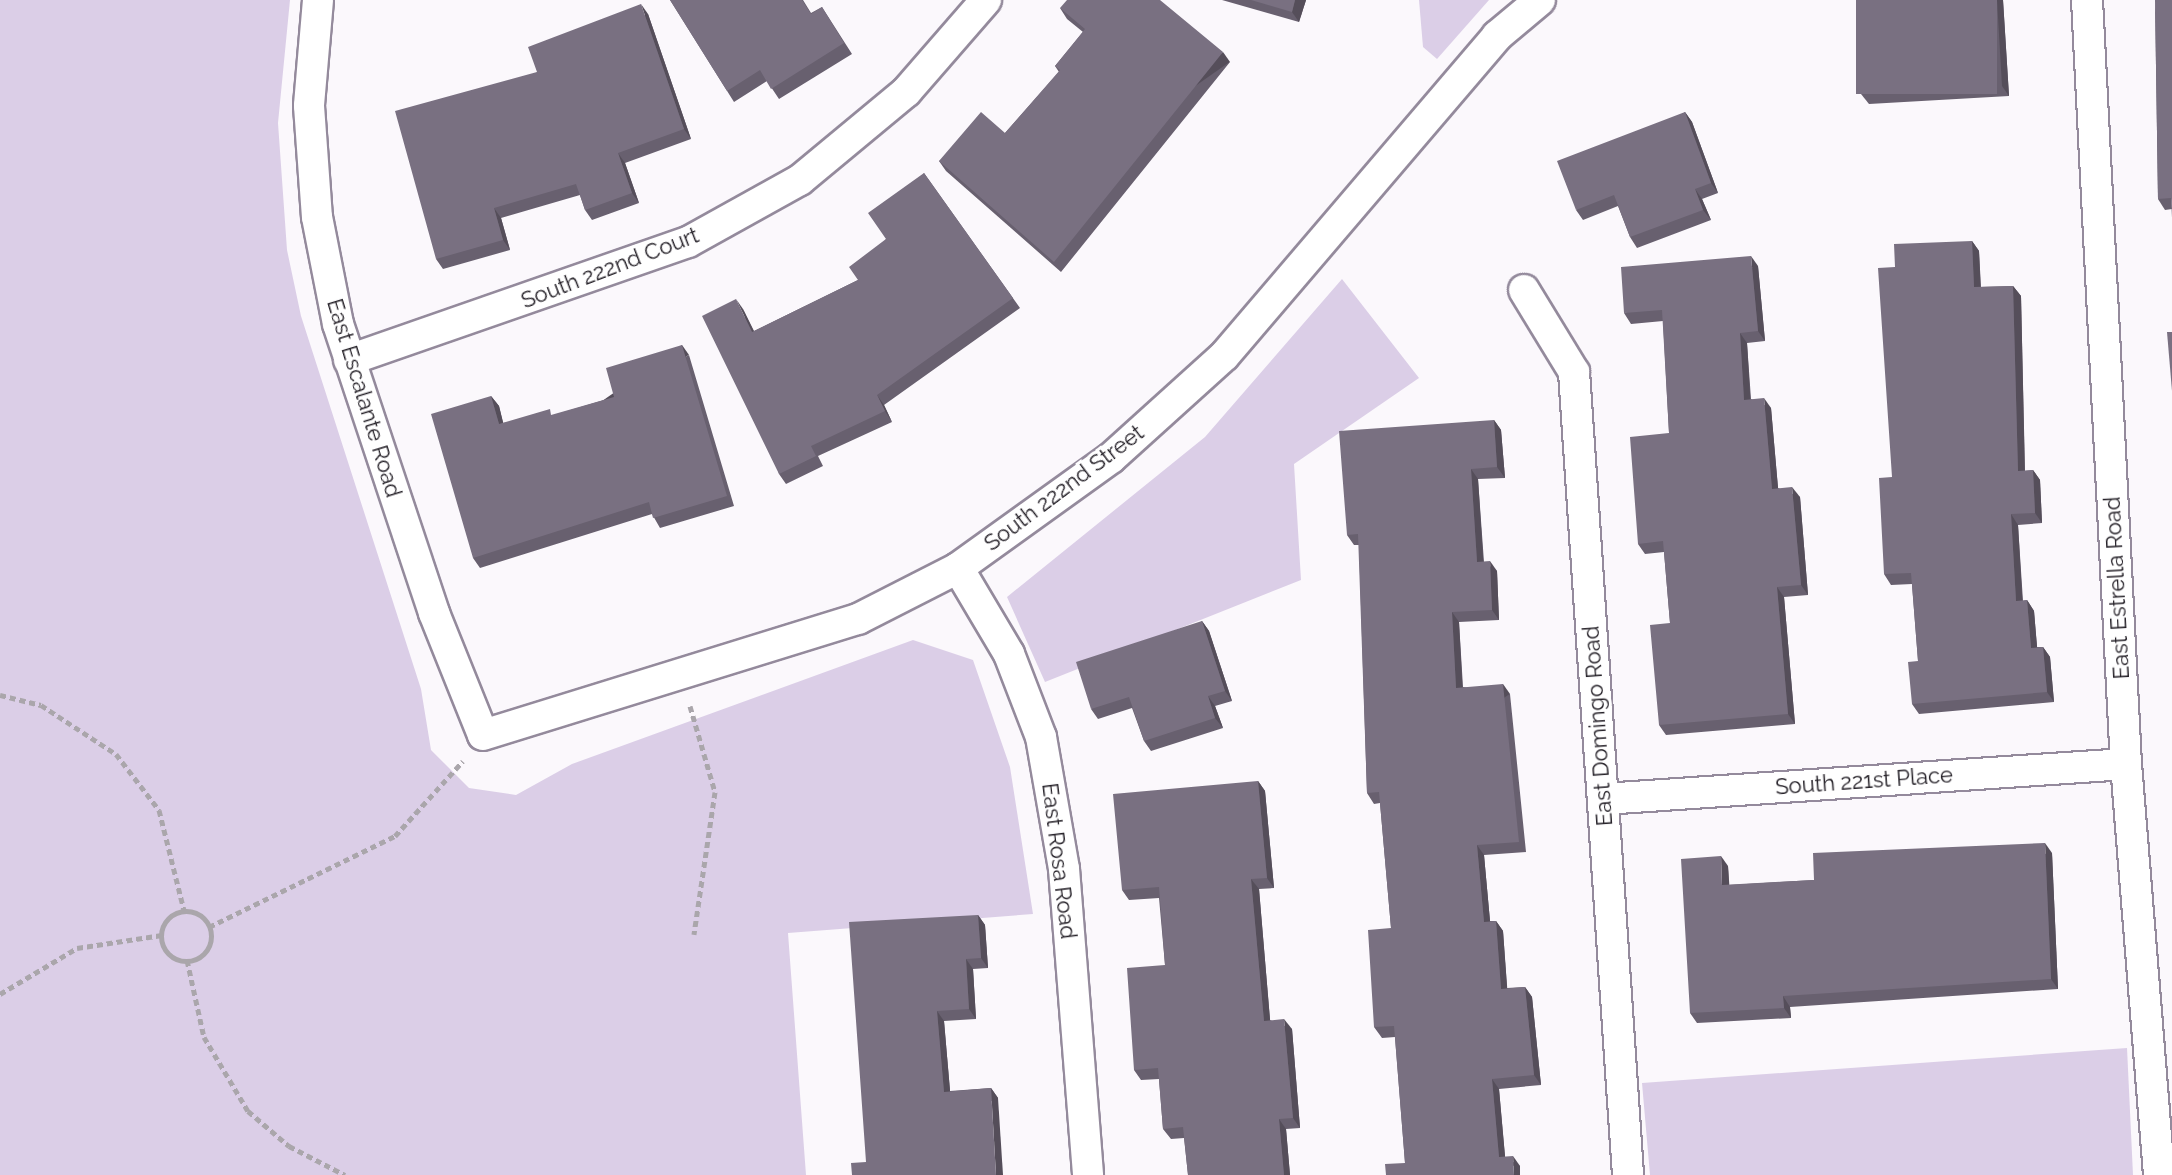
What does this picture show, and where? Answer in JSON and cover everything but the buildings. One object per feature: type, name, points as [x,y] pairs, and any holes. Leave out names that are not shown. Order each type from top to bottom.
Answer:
[{"type":"street","name":"East Escalante Road","points":[[318,0],[309,106],[317,217],[349,360],[483,735]]},
{"type":"street","name":"South 222nd Court","points":[[349,360],[688,242],[800,180],[906,92],[986,0]]},
{"type":"street","name":"South 222nd Street","points":[[483,735],[858,619],[958,568],[1111,458],[1224,356],[1497,36],[1540,0]]},
{"type":"street","name":"East Estrella Road","points":[[2087,0],[2126,764],[2159,1175]]},
{"type":"street","name":"East Domingo Road","points":[[1524,290],[1574,372],[1628,1175]]},
{"type":"street","name":"East Rosa Road","points":[[958,568],[1009,654],[1041,737],[1064,869],[1088,1175]]},
{"type":"street","name":"South 221st Place","points":[[1603,799],[2126,764]]},
{"type":"path","points":[[680,674],[715,792],[694,934]]},
{"type":"path","points":[[0,695],[41,705],[116,754],[159,810],[184,910],[209,927]]},
{"type":"path","points":[[209,927],[395,836],[483,735]]},
{"type":"path","points":[[184,910],[171,915],[162,935],[168,954],[187,960],[207,951],[209,927]]},
{"type":"path","points":[[0,994],[77,948],[162,935]]},
{"type":"path","points":[[187,960],[204,1037],[248,1111],[289,1146],[345,1175]]},
{"type":"shaded area","points":[[0,0],[290,0],[278,123],[287,250],[301,316],[421,689],[431,750],[469,788],[516,795],[572,764],[913,640],[973,660],[1010,767],[1033,914],[788,933],[806,1175],[0,1175]]},
{"type":"shaded area","points":[[1419,0],[1489,0],[1437,59],[1423,47]]},
{"type":"shaded area","points":[[1342,279],[1419,378],[1294,464],[1301,580],[1045,682],[1007,597],[1205,437]]},
{"type":"shaded area","points":[[2127,1048],[2133,1175],[1650,1175],[1642,1083]]}]
